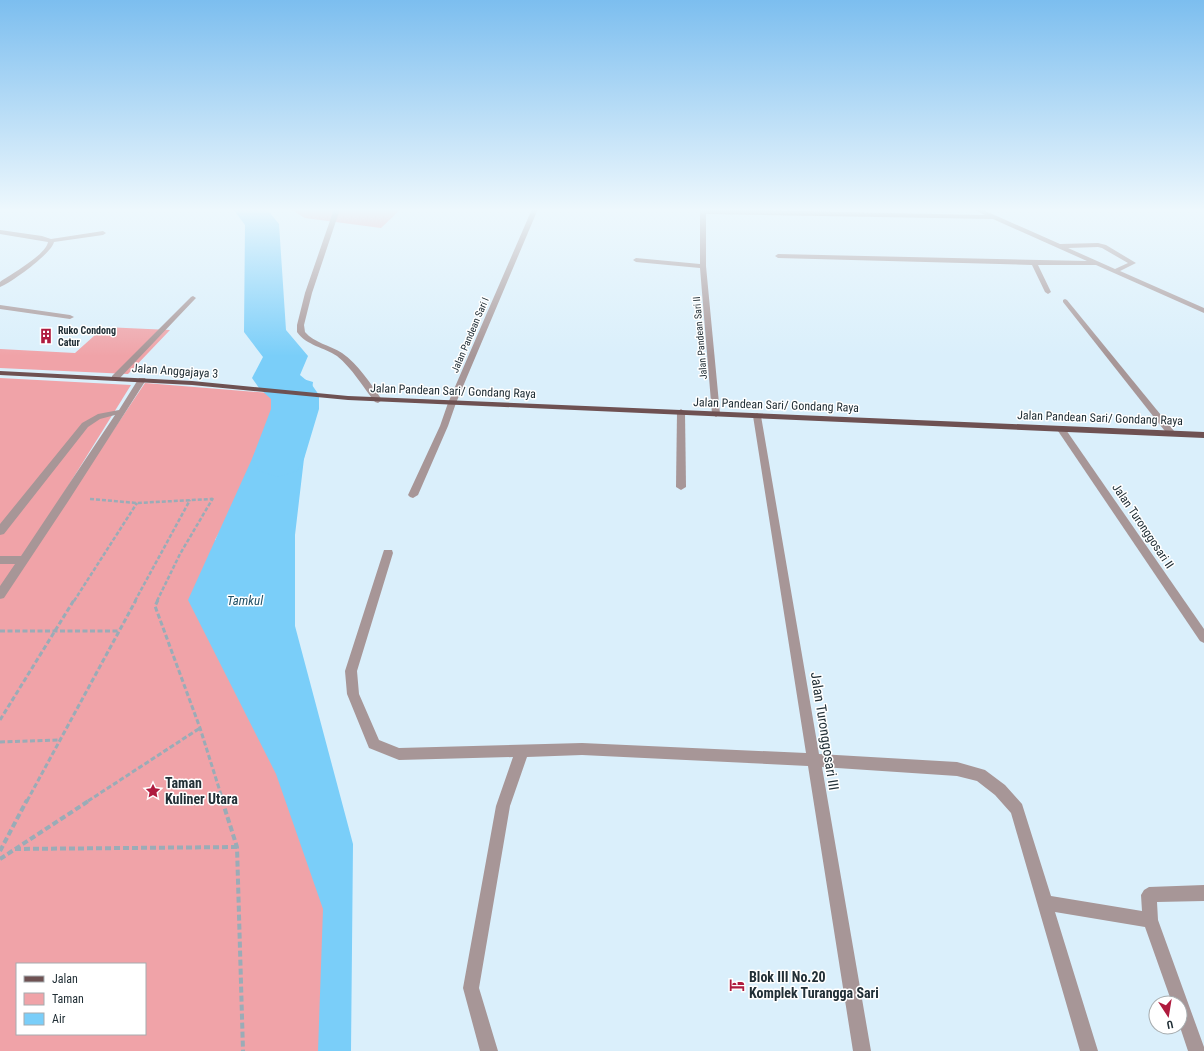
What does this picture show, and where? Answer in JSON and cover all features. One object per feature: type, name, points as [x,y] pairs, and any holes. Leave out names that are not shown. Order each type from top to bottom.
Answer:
[{"type":"main road","name":"Jalan Anggajaya 3","points":[[0,373],[192,383],[348,398]]},
{"type":"main road","name":"Jalan Pandean Sari/ Gondang Raya","points":[[348,398],[1204,435]]},
{"type":"street","points":[[0,285],[37,258]]},
{"type":"street","points":[[321,258],[305,305],[300,332],[307,339],[330,349],[341,356],[378,400]]},
{"type":"street","name":"Jalan Pandean Sari I","points":[[413,495],[444,426],[452,403],[513,258]]},
{"type":"street","name":"Jalan Pandean Sari II","points":[[703,258],[716,414]]},
{"type":"street","points":[[853,258],[1034,263],[1097,263]]},
{"type":"street","points":[[1086,258],[1204,311]]},
{"type":"street","points":[[1115,271],[1133,263],[1125,258]]},
{"type":"street","points":[[636,260],[703,266]]},
{"type":"street","points":[[1034,263],[1048,292]]},
{"type":"street","points":[[115,378],[193,298]]},
{"type":"street","points":[[1065,301],[1171,433]]},
{"type":"street","points":[[0,307],[70,317]]},
{"type":"street","points":[[0,595],[22,560],[66,498],[142,380]]},
{"type":"street","points":[[0,531],[85,425],[95,417],[120,412]]},
{"type":"street","points":[[681,412],[681,487]]},
{"type":"street","name":"Jalan Turonggosari III","points":[[757,416],[862,1051]]},
{"type":"street","name":"Jalan Turonggosari II","points":[[1061,429],[1204,638]]},
{"type":"street","points":[[388,553],[351,672],[353,694],[374,744],[399,754],[582,748],[957,769],[980,775],[1000,790],[1017,809],[1088,1051]]},
{"type":"street","points":[[0,560],[22,560]]},
{"type":"street","points":[[489,1051],[471,988],[503,806],[522,751]]},
{"type":"street","points":[[1177,995],[1150,920],[1149,895],[1204,893]]},
{"type":"street","points":[[1045,903],[1150,920]]},
{"type":"street","points":[[1188,1026],[1197,1051]]},
{"type":"path","points":[[66,498],[137,503],[213,498],[180,554],[155,606],[200,728],[237,847],[243,1051]]},
{"type":"path","points":[[0,851],[190,500]]},
{"type":"path","points":[[0,720],[55,630],[137,503]]},
{"type":"path","points":[[0,631],[119,631]]},
{"type":"path","points":[[0,859],[200,728]]},
{"type":"path","points":[[0,742],[60,740]]},
{"type":"path","points":[[15,849],[237,847]]},
{"type":"green space","points":[[104,327],[170,330],[128,374],[0,368],[0,349],[75,353]]},
{"type":"green space","points":[[0,378],[131,385],[0,592]]},
{"type":"green space","name":"Taman Kuliner Utara","points":[[145,383],[295,395],[215,540],[329,904],[322,1051],[0,1051],[0,599]]},
{"type":"water","name":"Tamkul","points":[[290,375],[313,382],[295,535],[295,626],[353,844],[351,1051],[318,1051],[323,909],[276,774],[188,600]]},
{"type":"waterway","points":[[263,258],[265,332],[286,356],[275,378],[295,395],[295,409],[278,459]]},
{"type":"place","name":"Ruko Condong Catur","points":[[46,336]]},
{"type":"place","name":"Taman Kuliner Utara","points":[[153,791]]},
{"type":"place","name":"Blok III No.20 Komplek Turangga Sari","points":[[737,985]]}]
